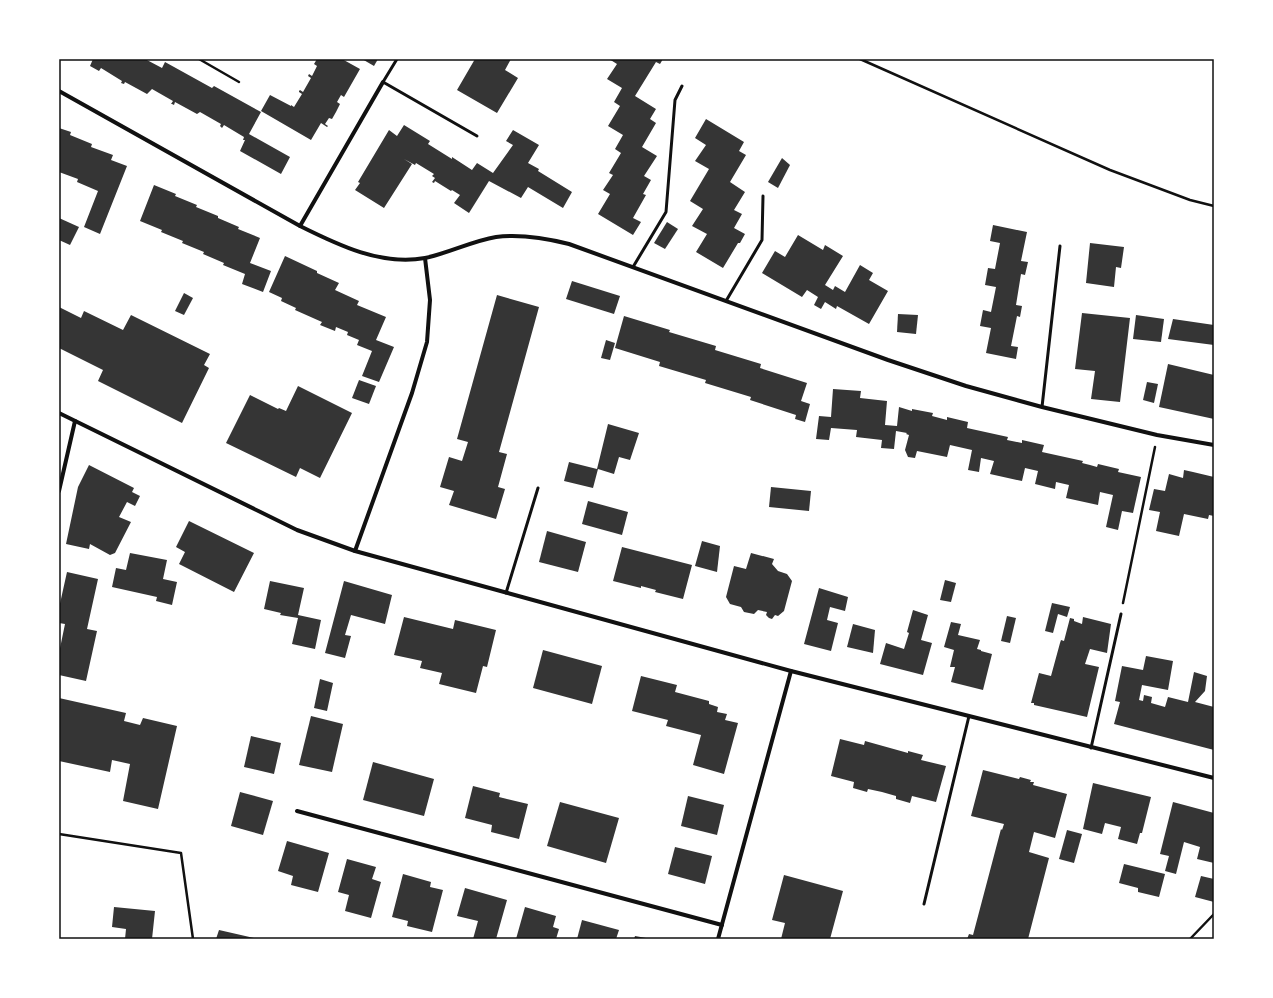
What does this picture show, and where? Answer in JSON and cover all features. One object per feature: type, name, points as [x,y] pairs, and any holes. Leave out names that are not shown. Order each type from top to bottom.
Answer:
[{"type":"street","points":[[300,226],[383,82]]},
{"type":"street","points":[[59,91],[300,226],[331,242],[364,254],[396,259],[425,258],[495,237],[520,236],[548,239],[569,244],[966,386],[1042,407],[1157,435],[1214,445]]},
{"type":"street","points":[[355,551],[412,393],[427,342],[430,300],[425,258]]},
{"type":"street","points":[[59,413],[297,530],[355,551],[791,671],[1214,778]]},
{"type":"street","points":[[59,491],[75,421]]},
{"type":"street","points":[[718,939],[791,671]]},
{"type":"street","points":[[297,811],[722,925]]},
{"type":"lane","points":[[397,59],[383,82],[477,136]]},
{"type":"lane","points":[[633,267],[666,212],[675,100],[682,86]]},
{"type":"lane","points":[[726,301],[762,240],[763,196]]},
{"type":"lane","points":[[1042,407],[1060,246]]},
{"type":"lane","points":[[506,593],[538,488]]},
{"type":"lane","points":[[1091,748],[1121,614]]},
{"type":"lane","points":[[924,904],[969,716]]},
{"type":"path","points":[[198,59],[239,82]]},
{"type":"path","points":[[860,59],[1110,170],[1190,200],[1214,206]]},
{"type":"path","points":[[1121,614],[1157,435]]},
{"type":"path","points":[[59,834],[181,853],[193,939]]},
{"type":"path","points":[[1190,939],[1214,914]]},
{"type":"building","points":[[93,59],[145,59],[162,68],[165,62],[212,88],[214,86],[261,112],[249,134],[290,157],[281,174],[240,151],[245,140],[243,140],[244,137],[224,125],[222,128],[220,126],[221,124],[200,112],[197,114],[175,102],[174,105],[171,104],[173,101],[152,89],[147,94],[125,82],[124,84],[121,83],[122,81],[101,68],[99,71],[90,66]]},
{"type":"building","points":[[317,59],[342,59],[360,69],[344,97],[341,95],[337,102],[340,104],[336,112],[332,119],[329,118],[325,124],[328,126],[327,127],[321,123],[311,140],[261,111],[270,95],[294,107],[302,94],[299,91],[300,90],[303,92],[311,78],[308,76],[309,74],[312,76],[317,66],[314,64]]},
{"type":"building","points":[[362,59],[378,59],[374,66]]},
{"type":"building","points":[[475,59],[511,59],[505,70],[518,78],[497,113],[457,90]]},
{"type":"building","points":[[609,59],[663,59],[660,64],[656,62],[635,96],[656,109],[650,119],[656,123],[642,147],[657,156],[644,176],[651,180],[643,194],[646,195],[633,218],[641,222],[633,235],[598,214],[610,194],[603,190],[613,175],[609,173],[621,153],[615,149],[623,135],[608,126],[620,106],[614,102],[622,88],[607,79],[617,64]]},
{"type":"building","points":[[706,119],[744,142],[739,151],[746,155],[730,182],[745,192],[734,210],[742,214],[734,228],[745,234],[723,268],[696,252],[707,234],[692,226],[703,209],[690,201],[709,169],[695,161],[706,145],[695,138]]},
{"type":"building","points":[[404,125],[430,141],[428,144],[472,170],[477,163],[493,173],[513,145],[506,141],[513,130],[539,145],[528,163],[572,192],[563,208],[528,187],[521,198],[489,181],[469,213],[454,203],[460,195],[435,181],[434,183],[432,182],[435,178],[432,176],[434,174],[416,163],[415,165],[404,159],[412,164],[384,208],[355,190],[360,183],[358,182],[389,130],[397,136]]},
{"type":"building","points":[[59,128],[71,132],[70,135],[92,144],[91,147],[113,155],[111,160],[127,166],[100,234],[84,227],[98,191],[77,182],[78,179],[59,172]]},
{"type":"building","points":[[782,158],[790,165],[778,188],[768,182]]},
{"type":"building","points":[[154,185],[176,194],[175,196],[197,205],[196,207],[239,227],[238,229],[260,238],[250,263],[271,271],[263,292],[242,284],[245,274],[223,265],[224,263],[203,254],[204,252],[161,232],[162,230],[140,221]]},
{"type":"building","points":[[59,218],[79,227],[70,245],[59,240]]},
{"type":"building","points":[[667,222],[678,229],[665,249],[654,243]]},
{"type":"building","points":[[993,225],[1027,232],[1021,261],[1028,262],[1025,275],[1021,274],[1016,305],[1022,306],[1020,317],[1017,316],[1011,346],[1018,347],[1016,359],[986,353],[991,328],[980,326],[983,310],[991,312],[996,287],[985,285],[988,268],[995,269],[1000,243],[990,241]]},
{"type":"building","points":[[798,235],[823,250],[825,245],[843,256],[825,285],[833,290],[835,286],[845,292],[860,265],[873,273],[869,280],[888,291],[869,324],[837,306],[836,309],[825,302],[821,309],[814,305],[818,297],[807,290],[802,297],[762,273],[775,251],[785,257]]},
{"type":"building","points":[[1090,243],[1124,247],[1121,268],[1116,267],[1114,287],[1086,283]]},
{"type":"building","points":[[285,256],[339,283],[335,290],[359,301],[357,305],[386,317],[376,340],[394,347],[379,382],[362,376],[372,351],[357,345],[359,340],[347,335],[348,332],[336,327],[335,331],[320,325],[322,322],[295,310],[296,308],[281,301],[282,298],[269,292]]},
{"type":"building","points":[[572,281],[620,296],[614,314],[566,299]]},
{"type":"building","points":[[184,293],[193,298],[184,315],[175,311]]},
{"type":"building","points":[[497,295],[539,307],[499,452],[507,454],[498,487],[505,489],[496,519],[449,505],[454,491],[440,487],[449,457],[462,461],[468,442],[457,439]]},
{"type":"building","points":[[59,307],[81,318],[84,311],[123,330],[131,315],[210,354],[204,365],[209,368],[182,423],[98,381],[103,370],[59,348]]},
{"type":"building","points":[[1082,313],[1130,318],[1120,402],[1091,399],[1095,371],[1075,369]]},
{"type":"building","points":[[898,314],[918,315],[916,334],[897,332]]},
{"type":"building","points":[[1136,315],[1164,319],[1161,342],[1133,339]]},
{"type":"building","points":[[624,316],[670,330],[669,332],[716,346],[715,350],[761,364],[760,368],[807,383],[801,401],[810,404],[805,422],[795,419],[796,415],[750,400],[751,397],[705,383],[706,380],[659,366],[660,362],[615,348]]},
{"type":"building","points":[[1173,319],[1214,325],[1214,345],[1168,339]]},
{"type":"building","points":[[606,340],[615,343],[610,360],[601,358]]},
{"type":"building","points":[[1168,364],[1214,375],[1214,419],[1159,407]]},
{"type":"building","points":[[359,380],[376,386],[369,404],[352,398]]},
{"type":"building","points":[[1147,382],[1158,384],[1154,403],[1143,400]]},
{"type":"building","points":[[298,386],[352,413],[320,478],[300,468],[296,477],[226,443],[250,395],[278,409],[279,408],[286,411]]},
{"type":"building","points":[[833,389],[861,391],[860,398],[887,401],[885,425],[897,426],[899,407],[912,411],[912,409],[933,413],[932,416],[947,420],[947,417],[968,422],[967,428],[1008,437],[1007,440],[1022,443],[1022,440],[1044,445],[1042,452],[1083,461],[1082,463],[1097,467],[1098,464],[1119,469],[1118,472],[1141,477],[1133,513],[1122,511],[1118,530],[1106,527],[1113,495],[1100,492],[1098,505],[1066,498],[1069,485],[1056,482],[1055,489],[1035,484],[1038,471],[1025,468],[1022,481],[990,474],[994,461],[981,458],[979,472],[968,470],[972,450],[950,445],[947,457],[917,451],[915,458],[908,457],[905,450],[909,435],[906,434],[907,433],[896,431],[894,449],[881,448],[882,440],[856,437],[857,430],[831,428],[829,440],[816,439],[819,416],[831,417]]},
{"type":"building","points":[[608,424],[639,433],[630,460],[619,457],[614,474],[598,469],[593,488],[564,481],[569,462],[597,469]]},
{"type":"building","points":[[89,465],[134,488],[132,492],[140,496],[135,506],[127,502],[119,517],[131,522],[115,553],[110,555],[90,544],[89,549],[66,544],[78,487]]},
{"type":"building","points":[[1184,470],[1214,477],[1214,516],[1209,515],[1208,519],[1184,514],[1179,536],[1156,531],[1160,512],[1149,510],[1154,489],[1165,491],[1169,474],[1183,478]]},
{"type":"building","points":[[771,487],[811,491],[809,511],[769,507]]},
{"type":"building","points":[[588,501],[628,512],[622,535],[582,524]]},
{"type":"building","points":[[189,521],[254,553],[234,592],[179,564],[185,552],[176,547]]},
{"type":"building","points":[[547,531],[586,542],[578,572],[539,562]]},
{"type":"building","points":[[702,541],[720,546],[717,572],[695,566]]},
{"type":"building","points":[[622,547],[692,565],[683,599],[655,592],[656,590],[641,586],[641,588],[613,581]]},
{"type":"building","points":[[130,553],[167,560],[163,579],[177,582],[172,605],[156,601],[157,597],[112,587],[116,568],[126,570]]},
{"type":"building","points":[[751,553],[774,559],[772,564],[778,571],[787,574],[792,581],[784,611],[778,616],[775,615],[772,619],[766,615],[767,612],[758,610],[754,614],[744,612],[741,607],[730,604],[726,597],[734,566],[746,569]]},
{"type":"building","points":[[67,572],[98,579],[87,629],[97,631],[86,681],[59,675],[59,653],[65,624],[59,623],[59,608]]},
{"type":"building","points":[[945,580],[956,583],[951,602],[940,600]]},
{"type":"building","points":[[270,581],[304,588],[298,615],[321,620],[315,649],[292,644],[298,618],[280,615],[281,613],[264,609]]},
{"type":"building","points":[[344,581],[392,595],[385,624],[351,615],[345,635],[351,636],[345,658],[325,653]]},
{"type":"building","points":[[819,588],[848,597],[845,611],[830,607],[827,620],[838,623],[831,651],[804,644]]},
{"type":"building","points":[[1052,603],[1070,607],[1067,617],[1058,614],[1053,633],[1045,631]]},
{"type":"building","points":[[913,610],[928,615],[921,640],[932,643],[923,675],[880,664],[886,643],[904,649],[909,633],[907,632]]},
{"type":"building","points":[[1007,616],[1016,618],[1010,643],[1001,641]]},
{"type":"building","points":[[404,617],[453,629],[455,620],[496,630],[487,667],[483,666],[476,693],[439,684],[442,673],[420,668],[422,661],[394,655]]},
{"type":"building","points":[[1083,617],[1111,624],[1107,653],[1090,649],[1085,664],[1099,667],[1087,717],[1034,705],[1034,703],[1031,703],[1039,673],[1051,676],[1060,643],[1061,640],[1064,641],[1070,618],[1082,624]]},
{"type":"building","points":[[951,622],[961,624],[958,635],[980,640],[977,649],[992,654],[983,690],[951,682],[955,667],[950,667],[954,650],[944,647]]},
{"type":"building","points":[[853,624],[875,630],[873,653],[847,647]]},
{"type":"building","points":[[543,650],[602,666],[592,704],[533,688]]},
{"type":"building","points":[[1146,656],[1173,661],[1168,690],[1142,685],[1139,700],[1143,701],[1144,695],[1152,697],[1151,703],[1165,707],[1168,697],[1188,702],[1194,672],[1207,676],[1205,691],[1195,702],[1214,707],[1214,750],[1114,724],[1120,702],[1115,701],[1122,666],[1143,670]]},
{"type":"building","points":[[641,676],[677,685],[675,692],[709,701],[709,704],[718,707],[717,712],[727,714],[725,720],[738,723],[724,774],[693,765],[701,735],[666,726],[668,720],[632,711]]},
{"type":"building","points":[[320,679],[333,683],[327,711],[314,708]]},
{"type":"building","points":[[59,698],[126,713],[124,721],[140,725],[143,718],[177,726],[158,809],[123,801],[130,764],[112,760],[110,772],[59,761]]},
{"type":"building","points":[[311,716],[343,724],[332,772],[299,765]]},
{"type":"building","points":[[251,736],[281,743],[274,774],[244,767]]},
{"type":"building","points":[[840,739],[864,745],[865,741],[908,753],[908,751],[923,755],[921,760],[946,766],[936,802],[912,796],[910,803],[896,799],[896,796],[882,792],[868,789],[867,792],[853,788],[854,782],[831,776]]},
{"type":"building","points":[[373,762],[434,779],[424,816],[363,800]]},
{"type":"building","points":[[983,770],[1019,779],[1020,777],[1031,780],[1030,782],[1034,782],[1033,785],[1067,794],[1055,838],[1034,832],[1029,852],[1049,858],[1028,939],[967,939],[969,934],[973,935],[1001,829],[1002,830],[1004,824],[971,816]]},
{"type":"building","points":[[1093,783],[1151,797],[1142,833],[1140,833],[1137,844],[1118,839],[1121,827],[1105,823],[1102,834],[1083,829]]},
{"type":"building","points":[[473,786],[500,793],[499,797],[528,804],[519,839],[491,832],[492,825],[465,818]]},
{"type":"building","points":[[240,792],[273,801],[263,835],[231,826]]},
{"type":"building","points":[[688,796],[724,805],[717,835],[681,826]]},
{"type":"building","points":[[560,802],[619,818],[606,863],[547,846]]},
{"type":"building","points":[[1173,802],[1214,813],[1214,863],[1197,859],[1200,847],[1184,842],[1176,874],[1165,871],[1169,856],[1160,854]]},
{"type":"building","points":[[1067,830],[1082,834],[1074,863],[1059,859]]},
{"type":"building","points":[[287,841],[329,853],[318,892],[291,885],[293,876],[278,871]]},
{"type":"building","points":[[675,847],[712,856],[705,884],[668,874]]},
{"type":"building","points":[[347,859],[376,867],[372,879],[381,882],[371,918],[345,911],[349,895],[338,892]]},
{"type":"building","points":[[1124,864],[1165,874],[1159,897],[1138,892],[1138,888],[1119,883]]},
{"type":"building","points":[[403,874],[431,882],[430,887],[443,890],[432,932],[407,926],[408,921],[392,917]]},
{"type":"building","points":[[784,875],[843,891],[830,939],[781,939],[785,923],[772,920]]},
{"type":"building","points":[[1201,876],[1214,879],[1214,902],[1195,897]]},
{"type":"building","points":[[465,888],[507,900],[496,939],[473,939],[478,921],[457,916]]},
{"type":"building","points":[[114,907],[155,911],[152,939],[125,939],[126,929],[112,927]]},
{"type":"building","points":[[525,907],[556,916],[553,927],[559,929],[556,939],[516,939]]},
{"type":"building","points":[[582,920],[619,930],[616,939],[577,939]]},
{"type":"building","points":[[219,930],[254,938],[254,939],[216,939]]},
{"type":"building","points":[[635,936],[646,938],[646,939],[634,939]]}]
